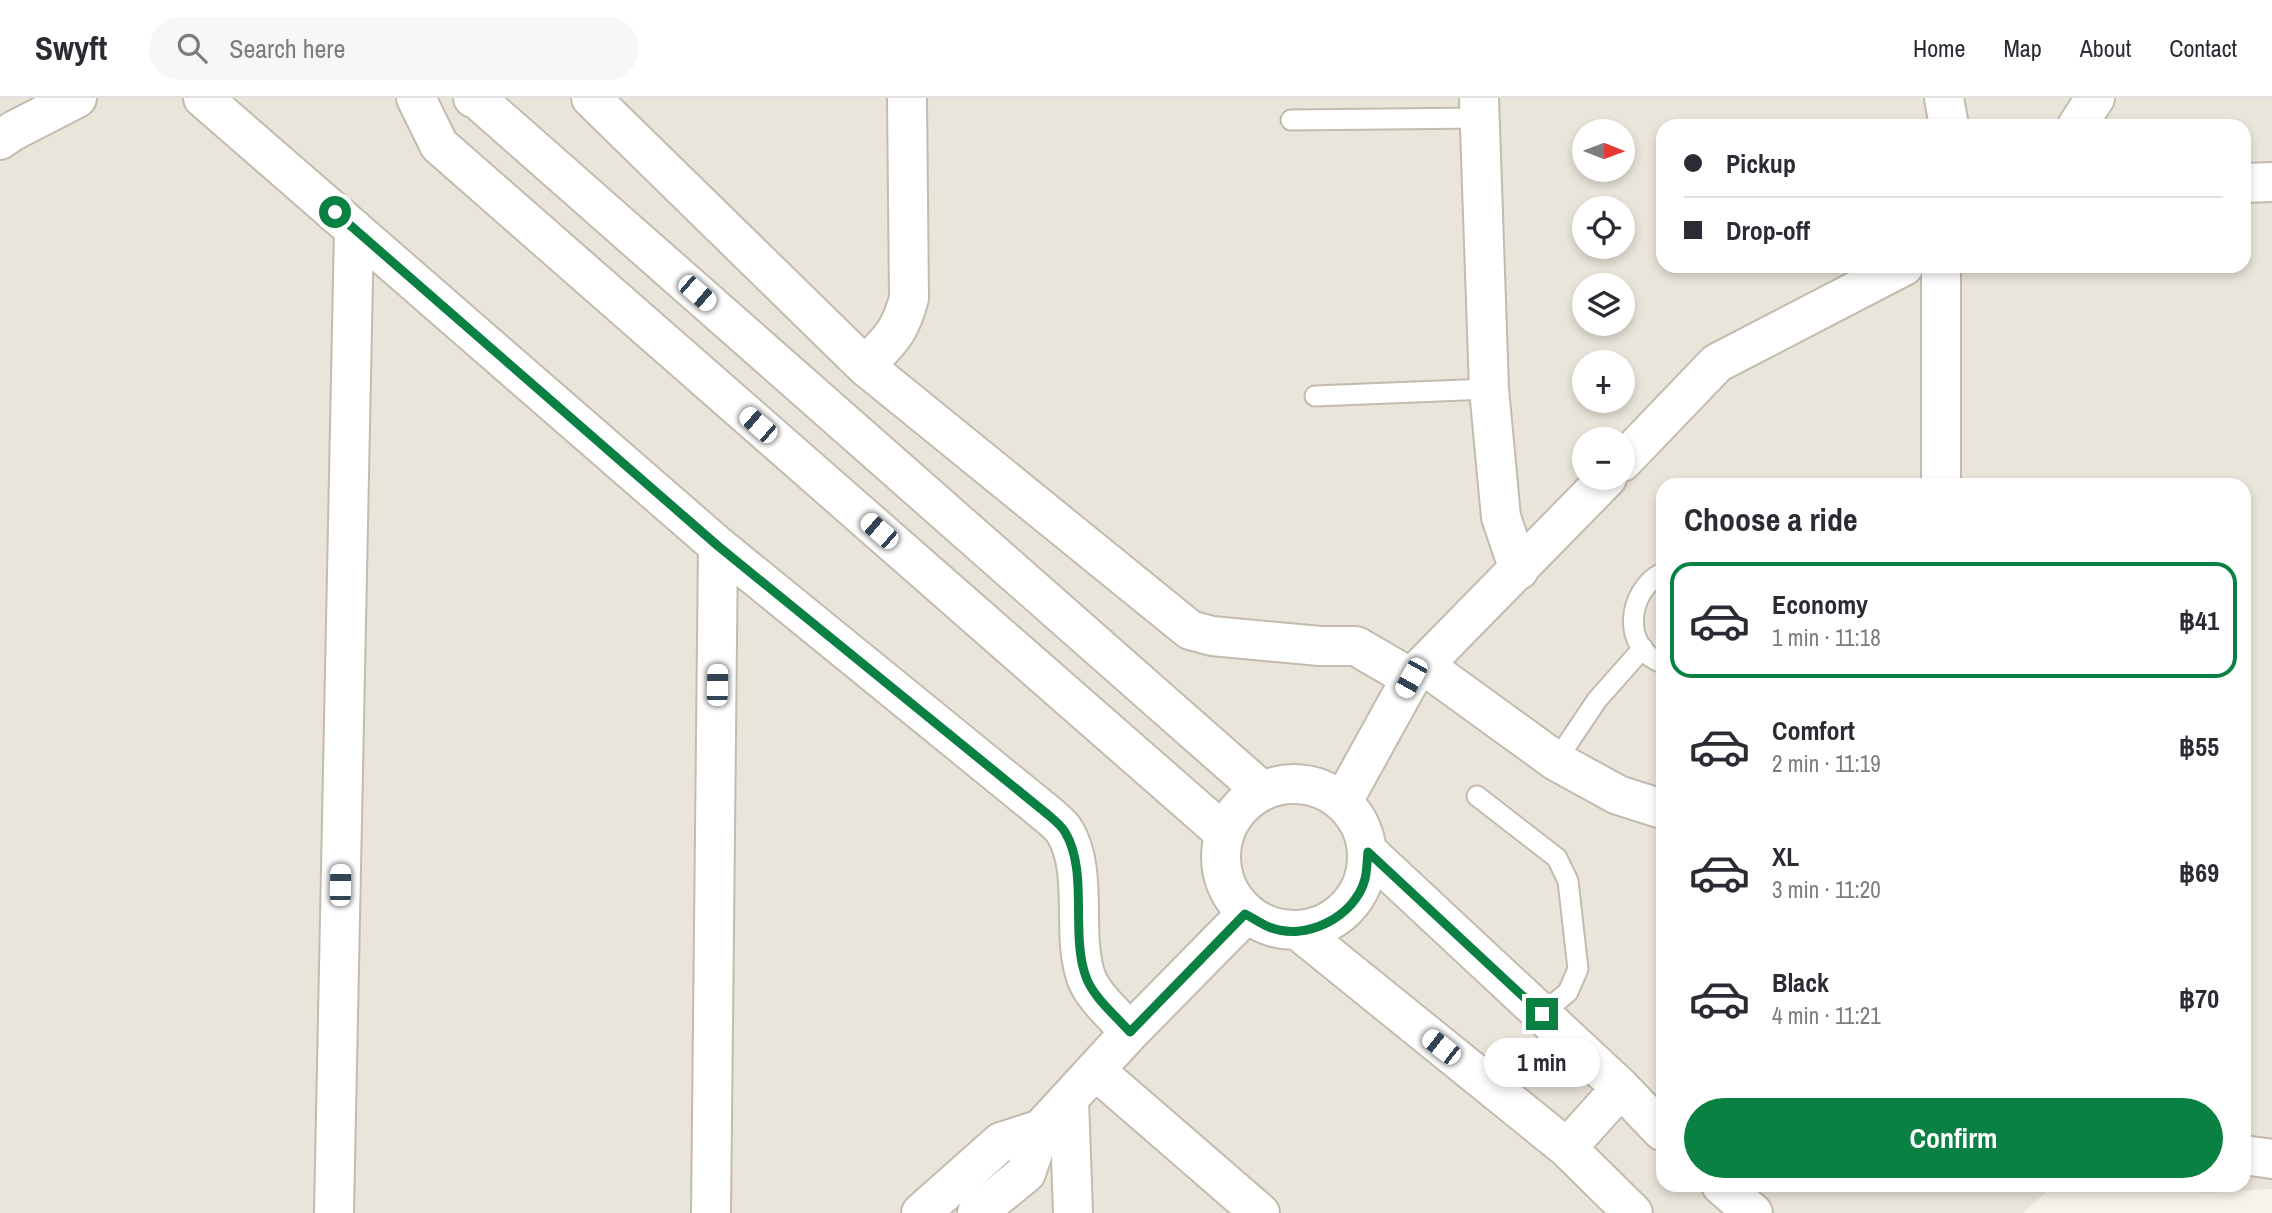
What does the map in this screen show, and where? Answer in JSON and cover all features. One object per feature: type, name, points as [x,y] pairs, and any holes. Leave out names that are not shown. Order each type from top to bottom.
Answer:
[{"type":"street","points":[[0,141],[13,131],[77,98]]},
{"type":"street","points":[[203,98],[718,546],[1064,830],[1073,848],[1079,897],[1081,957],[1087,979],[1098,996],[1130,1032]]},
{"type":"street","points":[[416,98],[439,145],[1224,833]]},
{"type":"street","points":[[473,98],[1261,790]]},
{"type":"street","points":[[591,98],[865,366],[1190,630],[1212,636],[1320,646],[1356,646],[1418,672],[1556,761],[1618,795],[1656,807]]},
{"type":"street","points":[[865,366],[896,334],[904,320],[909,299],[907,98]]},
{"type":"street","points":[[1944,98],[1948,119]]},
{"type":"street","points":[[2082,119],[2095,98]]},
{"type":"street","points":[[1480,108],[1489,389],[1501,517],[1519,570]]},
{"type":"street","points":[[2251,183],[2272,182]]},
{"type":"street","points":[[334,1213],[354,229]]},
{"type":"street","points":[[1635,448],[1717,363],[1891,273]]},
{"type":"street","points":[[1941,273],[1941,478]]},
{"type":"street","points":[[818,478],[856,433]]},
{"type":"street","points":[[1343,801],[1418,672],[1596,490]]},
{"type":"street","points":[[711,1213],[718,546]]},
{"type":"street","points":[[1290,782],[1318,787],[1343,801],[1361,824],[1368,852],[1365,881],[1350,906],[1327,924],[1300,932],[1271,928],[1245,914],[1228,890],[1220,863],[1224,833],[1239,808],[1261,790],[1290,782]]},
{"type":"street","points":[[1368,852],[1621,1088],[1656,1125]]},
{"type":"street","points":[[977,1213],[1026,1173],[1041,1129],[1130,1032],[1245,914]]},
{"type":"street","points":[[1300,932],[1567,1148],[1633,1213]]},
{"type":"street","points":[[1096,1070],[1260,1213]]},
{"type":"street","points":[[1567,1148],[1621,1088]]},
{"type":"street","points":[[1069,1098],[1073,1213]]},
{"type":"street","points":[[921,1213],[1001,1142],[1041,1129]]},
{"type":"street","points":[[2251,1155],[2272,1159]]},
{"type":"street","points":[[1729,1192],[1753,1213]]},
{"type":"lane","points":[[1292,120],[1480,108]]},
{"type":"lane","points":[[1315,396],[1489,389]]},
{"type":"lane","points":[[1656,576],[1639,593],[1633,611],[1634,630],[1643,648],[1656,660]]},
{"type":"lane","points":[[1556,761],[1597,699],[1643,648]]},
{"type":"lane","points":[[1477,796],[1558,858],[1568,881],[1578,969],[1568,992],[1542,1014]]},
{"type":"shaded area","points":[[0,98],[2272,98],[2272,1189],[2251,1190],[2251,478],[1656,478],[1656,1192],[2046,1192],[2023,1213],[0,1213]]},
{"type":"route","points":[[335,212],[718,546],[1064,830],[1073,848],[1079,897],[1081,957],[1087,979],[1098,996],[1130,1032],[1245,914],[1271,928],[1300,932],[1327,924],[1350,906],[1365,881],[1368,852],[1542,1014]]}]
